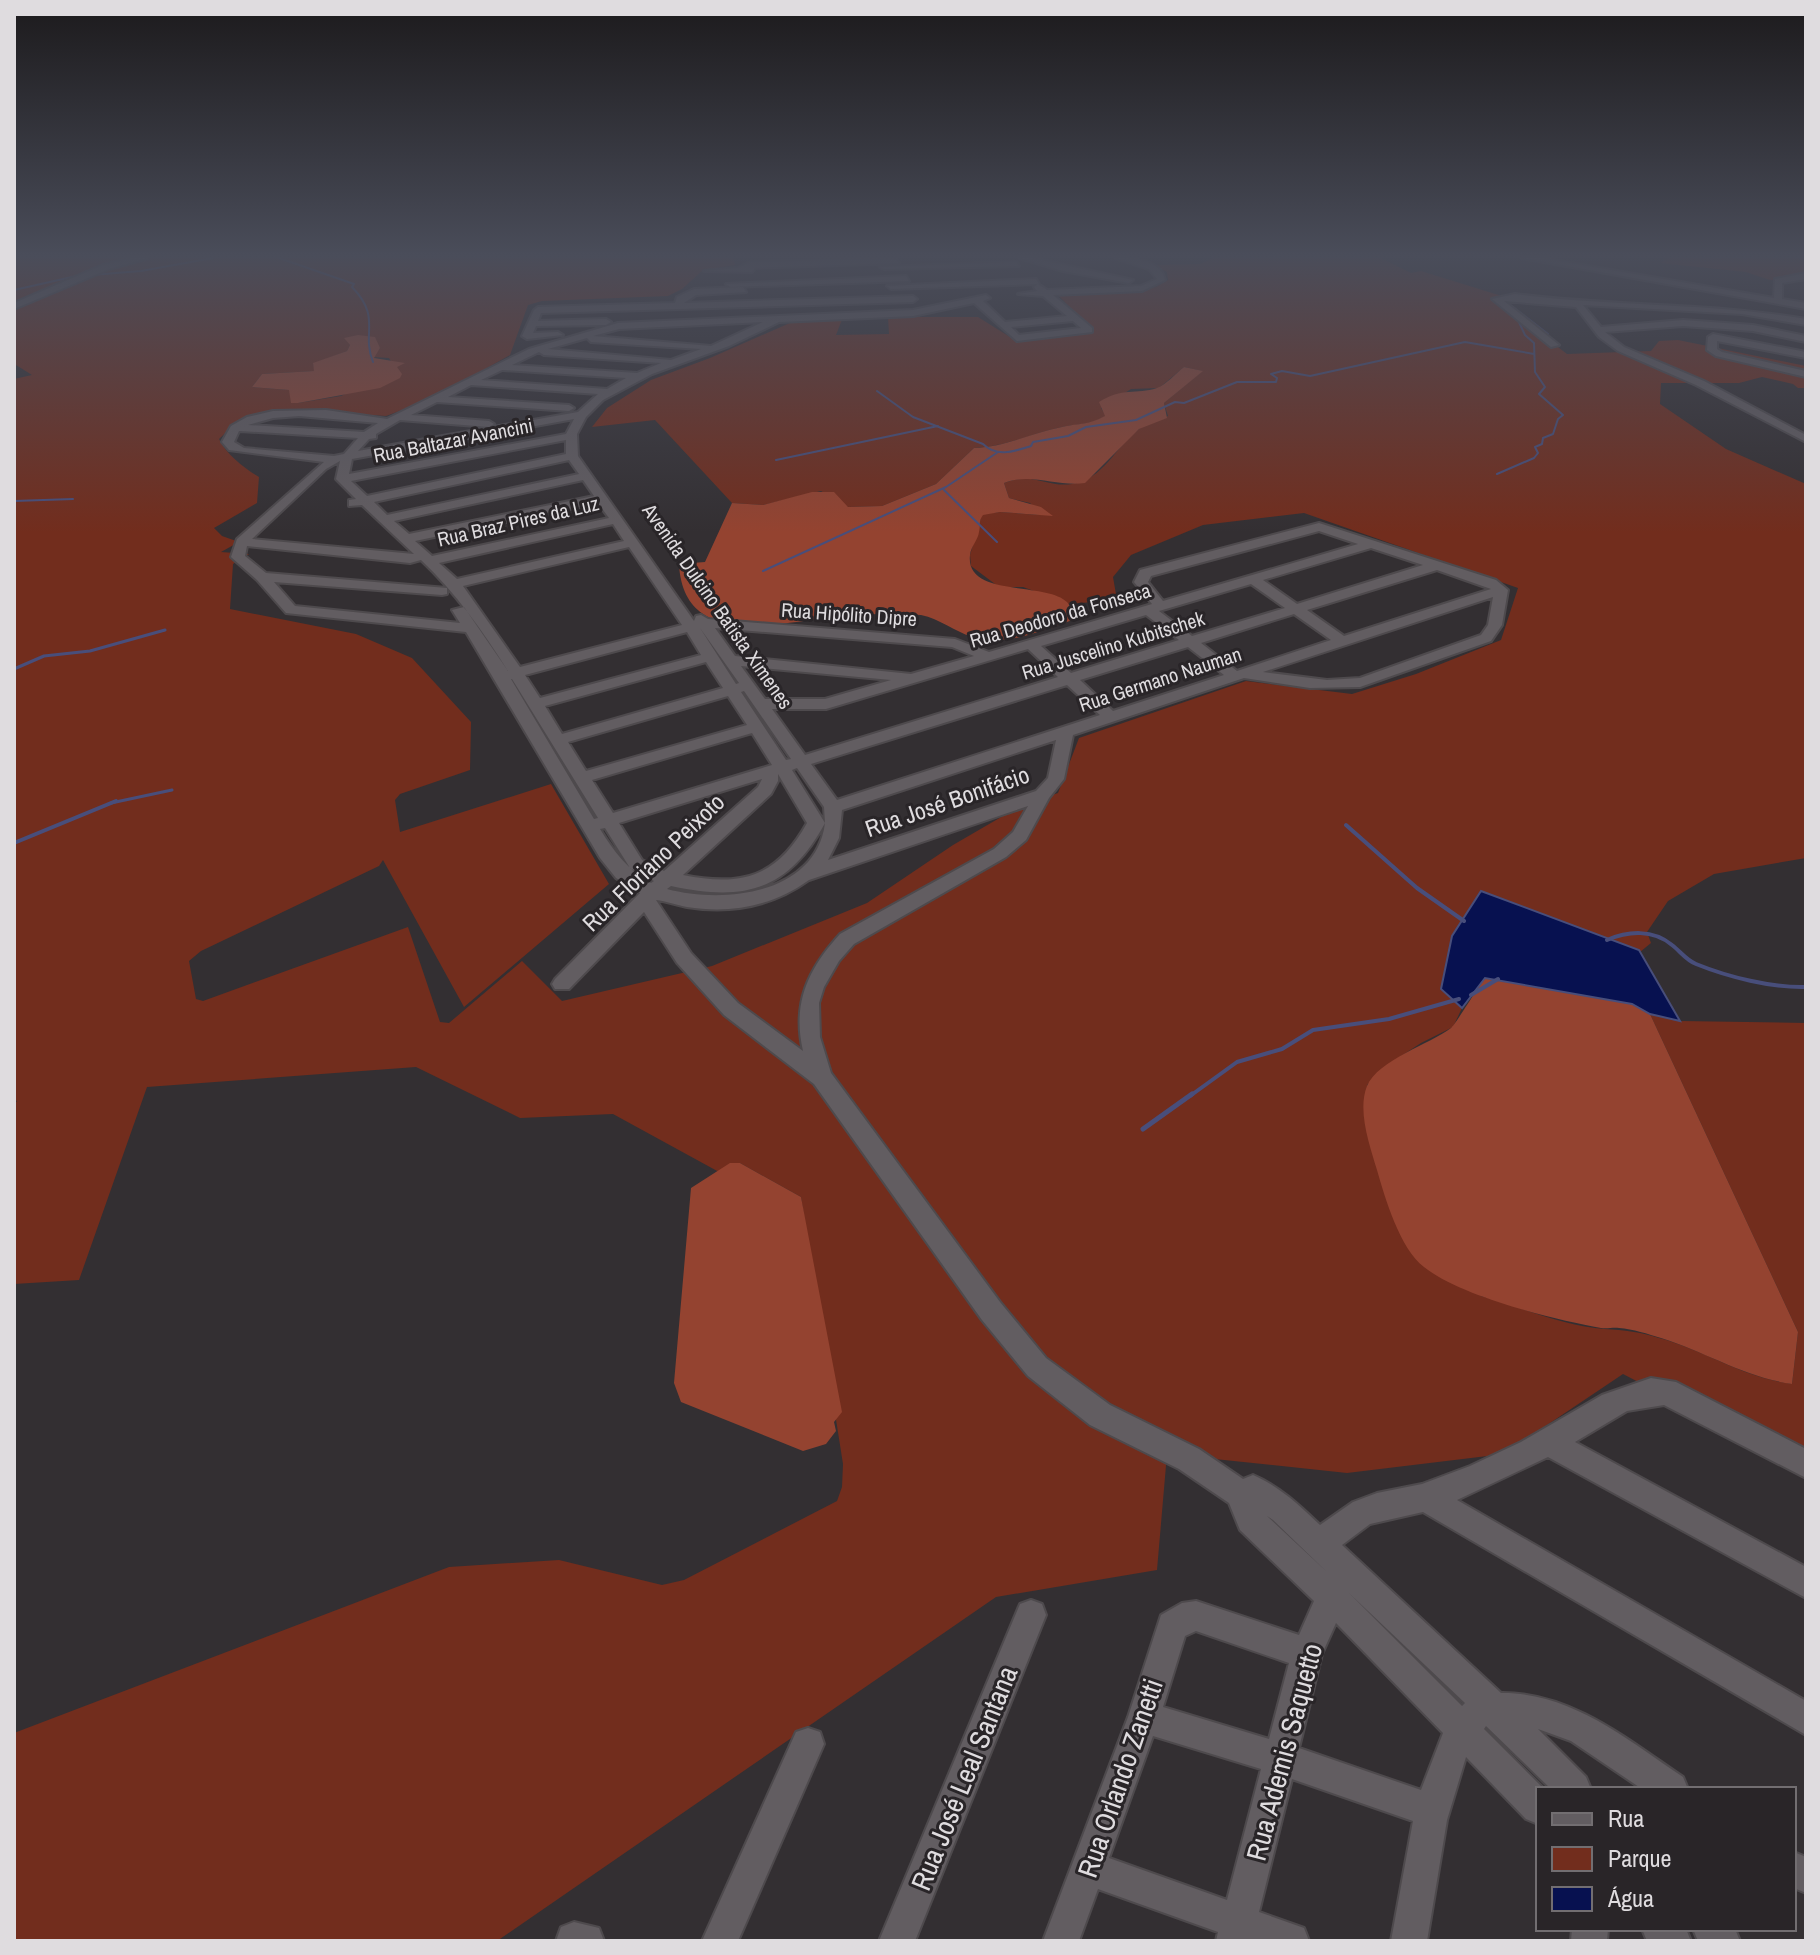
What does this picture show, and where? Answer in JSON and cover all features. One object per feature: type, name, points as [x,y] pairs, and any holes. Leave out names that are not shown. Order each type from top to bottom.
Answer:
[{"type":"street","points":[[421,559],[330,482],[338,459],[358,436],[388,419],[538,349]]},
{"type":"street","name":"Avenida Dulcino Batista Ximenes","points":[[571,436],[606,392],[637,376],[712,349]]},
{"type":"street","name":"Avenida Dulcino Batista Ximenes","points":[[723,349],[643,379],[590,411],[584,433],[585,455],[697,625],[709,657],[757,703],[784,767],[833,807]]},
{"type":"street","points":[[1622,349],[1700,383],[1806,439]]},
{"type":"street","points":[[1713,349],[1714,352],[1806,374]]},
{"type":"street","points":[[1776,349],[1806,355]]},
{"type":"street","points":[[532,351],[676,362]]},
{"type":"street","points":[[499,366],[637,376]]},
{"type":"street","points":[[468,382],[606,392]]},
{"type":"street","points":[[434,399],[590,411]]},
{"type":"street","points":[[471,628],[291,610],[262,577],[238,557],[242,542],[322,467],[338,459],[590,411]]},
{"type":"street","points":[[338,459],[237,450],[227,438],[236,428],[262,416],[285,412],[518,426]]},
{"type":"street","points":[[236,428],[437,440]]},
{"type":"street","points":[[356,502],[572,456],[571,436]]},
{"type":"street","name":"Rua Baltazar Avancini","points":[[342,479],[571,436]]},
{"type":"street","name":"Avenida Dulcino Batista Ximenes","points":[[572,456],[631,543],[729,660],[756,727],[784,767],[816,823],[808,840],[776,874],[759,884],[725,888],[669,879]]},
{"type":"street","points":[[338,459],[342,479],[356,502],[384,519],[405,539],[466,608],[509,675],[590,826],[618,868],[650,896],[684,958],[731,1009],[822,1078]]},
{"type":"street","points":[[384,519],[586,476]]},
{"type":"street","points":[[405,539],[603,498]]},
{"type":"street","name":"Rua Braz Pires da Luz","points":[[242,542],[421,559],[616,520]]},
{"type":"street","points":[[1306,528],[1324,528],[1438,565],[1491,583],[1501,590],[1495,625],[1486,638],[1376,678],[1359,683],[1329,685],[1240,676],[1189,642],[1155,609],[1141,582],[1145,573],[1306,528]]},
{"type":"street","points":[[262,577],[448,588],[631,543]]},
{"type":"street","name":"Rua Deodoro da Fonseca","points":[[757,703],[814,705],[1032,645],[1372,544]]},
{"type":"street","name":"Rua Juscelino Kubitschek","points":[[590,826],[1438,565]]},
{"type":"street","points":[[1254,580],[1342,641]]},
{"type":"street","name":"Rua Germano Nauman","points":[[833,807],[1501,590]]},
{"type":"street","points":[[466,608],[471,628],[535,704],[636,864],[669,879]]},
{"type":"street","name":"Rua Hipólito Dipre","points":[[509,675],[697,625],[955,643],[989,657]]},
{"type":"street","points":[[1032,645],[1112,718]]},
{"type":"street","points":[[535,704],[709,657]]},
{"type":"street","points":[[729,660],[915,678]]},
{"type":"street","points":[[558,740],[739,688]]},
{"type":"street","points":[[581,778],[756,727]]},
{"type":"street","name":"Rua José Bonifácio","points":[[803,876],[1042,795],[1056,779],[1065,733]]},
{"type":"street","name":"Rua Floriano Peixoto","points":[[562,984],[650,896],[765,790],[784,767]]},
{"type":"street","points":[[1042,795],[1020,836],[1000,853],[847,939],[835,952],[813,986],[806,1018],[812,1051],[822,1078],[991,1311],[1037,1367],[1100,1415],[1189,1459],[1245,1497]]},
{"type":"street","points":[[650,896],[750,900],[777,891],[803,876],[819,860],[836,826],[833,807]]},
{"type":"street","points":[[1320,1544],[1343,1524],[1369,1510],[1426,1498],[1548,1442],[1629,1395],[1646,1390],[1666,1392],[1806,1464]]},
{"type":"street","points":[[1548,1442],[1806,1583]]},
{"type":"street","points":[[1536,1804],[1478,1717],[1345,1567],[1260,1491],[1253,1489],[1242,1505],[1250,1520],[1331,1596],[1478,1717],[1571,1787]]},
{"type":"street","points":[[1426,1498],[1806,1719]]},
{"type":"street","name":"Rua Ademis Saquetto","points":[[1237,1931],[1307,1653],[1345,1567]]},
{"type":"street","name":"Rua José Leal Santana","points":[[897,1941],[1031,1615]]},
{"type":"street","name":"Rua Orlando Zanetti","points":[[1061,1941],[1144,1717],[1172,1626],[1182,1618],[1196,1616],[1307,1653]]},
{"type":"street","points":[[1409,1941],[1433,1811],[1452,1747],[1478,1717],[1535,1713],[1568,1722],[1668,1787]]},
{"type":"street","points":[[1144,1717],[1282,1759],[1433,1811]]},
{"type":"street","points":[[720,1941],[808,1744]]},
{"type":"street","points":[[1089,1868],[1237,1931],[1291,1941]]},
{"type":"green space","points":[[16,349],[348,349],[313,364],[315,371],[262,374],[252,387],[289,390],[298,403],[341,396],[396,370],[389,358],[373,357],[379,349],[512,349],[510,355],[432,399],[386,416],[287,409],[236,423],[219,439],[236,461],[259,477],[257,503],[214,528],[222,536],[239,542],[221,552],[249,554],[233,564],[230,609],[356,634],[412,658],[471,722],[470,770],[400,794],[395,800],[400,832],[551,784],[609,884],[464,1007],[383,860],[379,866],[201,951],[189,961],[196,999],[203,1001],[408,927],[440,1022],[449,1023],[522,961],[562,1001],[712,966],[867,903],[953,845],[1020,806],[1058,793],[1079,738],[1246,681],[1352,694],[1416,674],[1501,640],[1518,588],[1304,513],[1203,525],[1131,555],[1113,577],[1117,600],[1069,604],[1023,587],[999,587],[971,566],[970,555],[982,514],[1040,515],[1030,503],[1009,498],[1004,483],[1032,479],[1063,485],[1092,476],[1139,429],[1168,416],[1164,403],[1202,371],[1184,367],[1159,388],[1131,389],[1101,408],[1106,416],[1094,421],[974,448],[936,484],[882,506],[848,507],[821,491],[763,505],[732,503],[655,420],[592,427],[607,408],[651,380],[730,349],[1561,349],[1567,354],[1723,349],[1806,366],[1806,388],[1762,377],[1739,383],[1661,383],[1660,404],[1726,449],[1806,484],[1806,858],[1714,874],[1668,901],[1647,932],[1651,943],[1640,952],[1481,891],[1441,989],[1462,1008],[1453,1027],[1389,1064],[1367,1085],[1481,1296],[1574,1324],[1652,1336],[1756,1376],[1792,1384],[1798,1332],[1650,1014],[1680,1021],[1806,1023],[1806,1469],[1623,1374],[1504,1454],[1347,1473],[1167,1454],[1157,1570],[996,1597],[497,1941],[14,1941],[14,1733],[449,1567],[559,1560],[662,1585],[684,1580],[837,1501],[842,1487],[843,1464],[801,1197],[740,1163],[719,1172],[613,1114],[520,1118],[416,1067],[147,1087],[79,1280],[14,1284],[14,1105],[17,1101],[14,1100],[14,379],[32,375],[16,365]]},
{"type":"shaded area","points":[[379,349],[374,358],[405,363],[397,367],[402,374],[380,388],[298,403],[291,403],[289,390],[252,387],[262,374],[314,371],[313,363],[347,351]]},
{"type":"shaded area","points":[[1184,367],[1203,371],[1164,403],[1167,418],[1139,429],[1085,483],[1024,479],[1004,483],[1009,498],[1041,507],[1053,516],[1000,512],[983,515],[981,519],[970,555],[972,569],[980,578],[1057,596],[1068,604],[1076,619],[1025,636],[998,640],[972,637],[921,615],[855,615],[750,626],[710,618],[694,607],[684,589],[679,564],[705,562],[732,503],[763,505],[812,492],[834,492],[848,507],[882,506],[936,484],[974,448],[1099,419],[1105,416],[1099,402],[1107,397],[1157,388]]},
{"type":"shaded area","points":[[1484,978],[1632,1004],[1650,1014],[1798,1332],[1792,1384],[1758,1376],[1646,1333],[1581,1324],[1484,1297],[1441,1278],[1415,1259],[1394,1222],[1384,1194],[1366,1128],[1364,1096],[1367,1086],[1382,1068],[1451,1028]]},
{"type":"shaded area","points":[[730,1163],[740,1163],[801,1197],[842,1412],[834,1422],[836,1431],[826,1444],[803,1451],[681,1402],[674,1383],[691,1188]]},
{"type":"water","points":[[1481,891],[1639,950],[1680,1021],[1650,1014],[1632,1004],[1485,978],[1462,1008],[1441,989],[1452,936]]},
{"type":"waterway","points":[[370,349],[373,362]]},
{"type":"waterway","points":[[937,426],[994,451],[1019,450],[1031,446],[1033,442],[1068,436],[1086,427],[1136,420],[1175,402],[1184,403],[1237,382],[1276,382],[1277,378],[1271,374],[1282,371],[1310,376],[1432,349]]},
{"type":"waterway","points":[[1507,349],[1534,354]]},
{"type":"waterway","points":[[1497,474],[1534,458],[1538,453],[1535,447],[1542,444],[1543,438],[1553,434],[1558,419],[1563,415],[1539,394],[1545,387],[1535,372],[1534,349]]},
{"type":"waterway","points":[[877,391],[913,417],[937,426]]},
{"type":"waterway","points":[[776,460],[937,426]]},
{"type":"waterway","points":[[763,571],[946,487],[998,452]]},
{"type":"waterway","points":[[944,490],[997,542]]},
{"type":"waterway","points":[[14,501],[73,499]]},
{"type":"waterway","points":[[14,669],[44,656],[90,651],[165,630]]},
{"type":"waterway","points":[[111,803],[172,790]]},
{"type":"waterway","points":[[111,803],[116,801]]},
{"type":"waterway","points":[[14,843],[111,803]]},
{"type":"waterway","points":[[1346,825],[1417,888],[1464,921]]},
{"type":"waterway","points":[[1607,940],[1632,933],[1649,934],[1665,940],[1689,960],[1709,969],[1765,984],[1806,987]]},
{"type":"waterway","points":[[1471,995],[1498,979]]},
{"type":"waterway","points":[[1190,1096],[1237,1062],[1282,1049],[1313,1030],[1389,1019],[1459,999]]},
{"type":"waterway","points":[[1143,1129],[1192,1094]]}]
